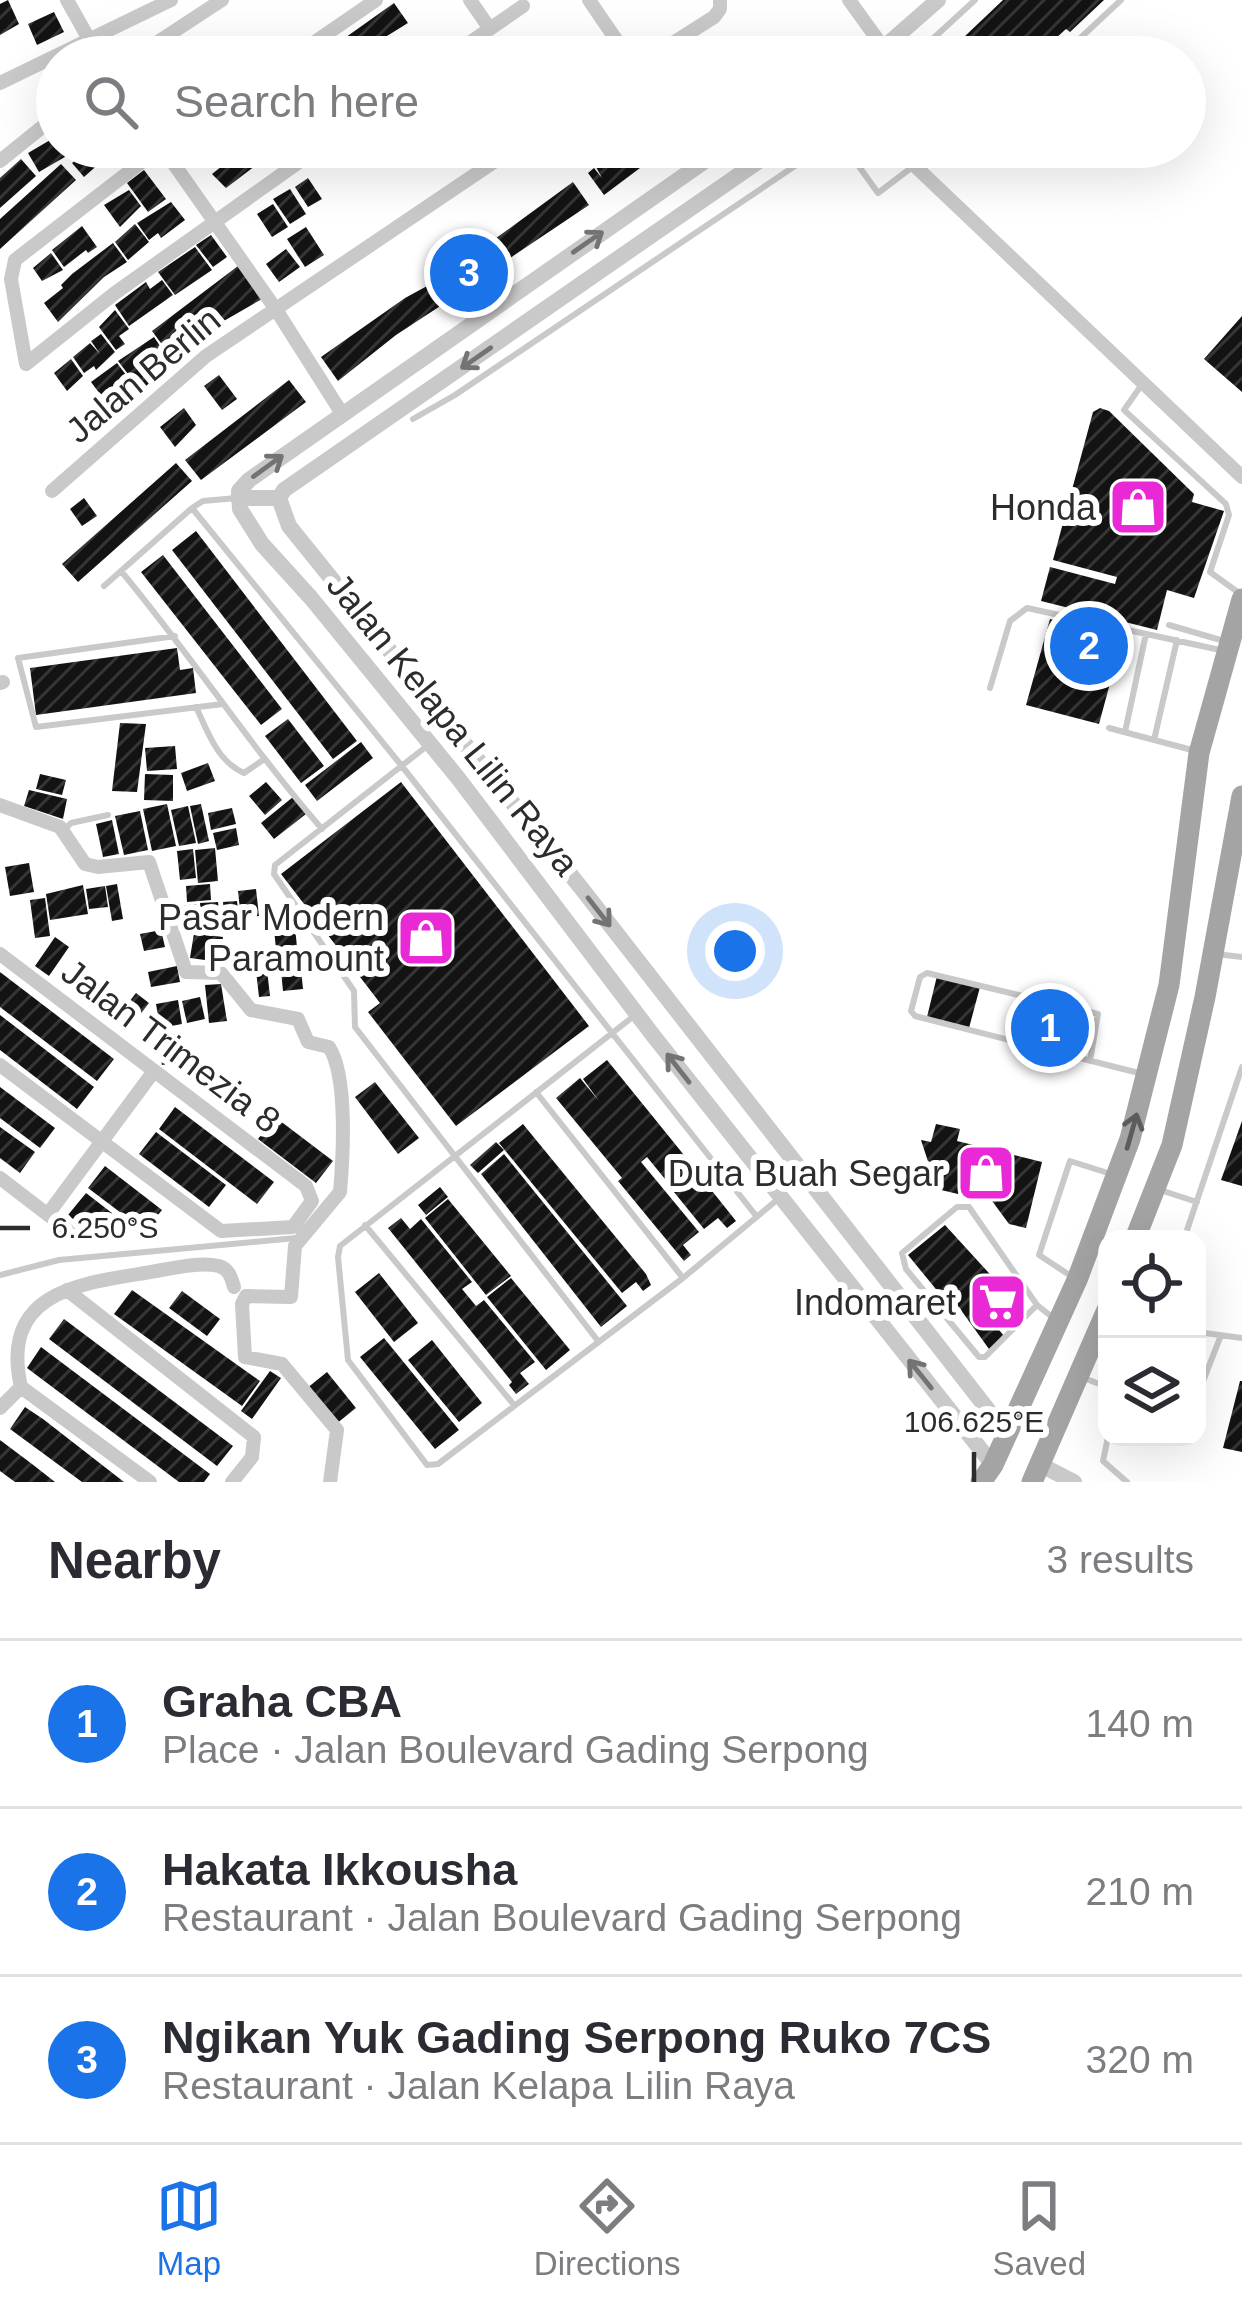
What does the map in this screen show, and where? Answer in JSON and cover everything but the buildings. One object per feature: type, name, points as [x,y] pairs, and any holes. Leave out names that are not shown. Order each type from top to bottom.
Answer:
[{"type":"main road","points":[[987,1474],[1077,1280],[1117,1175],[1147,1075],[1169,985],[1199,752],[1242,597]]},
{"type":"main road","points":[[1188,842],[1192,860],[1184,952],[1202,957],[1224,857],[1241,806]]},
{"type":"main road","points":[[1140,1230],[1172,1145],[1212,954],[1235,870],[1233,840]]},
{"type":"main road","points":[[1155,1042],[1172,1015],[1184,967],[1195,965],[1201,971],[1190,1024],[1194,1048]]},
{"type":"main road","points":[[1036,1473],[1098,1332]]},
{"type":"street","points":[[68,0],[85,36]]},
{"type":"street","points":[[91,36],[172,0]]},
{"type":"street","points":[[167,36],[222,0]]},
{"type":"street","points":[[324,36],[376,0]]},
{"type":"street","points":[[470,0],[490,29]]},
{"type":"street","points":[[589,0],[614,36]]},
{"type":"street","points":[[849,0],[869,36]]},
{"type":"street","points":[[896,36],[938,0]]},
{"type":"street","points":[[684,36],[714,17],[720,4]]},
{"type":"street","points":[[480,36],[523,6]]},
{"type":"street","points":[[0,83],[36,64]]},
{"type":"street","points":[[0,161],[36,132]]},
{"type":"street","points":[[135,168],[15,260],[11,279],[23,362],[31,362],[115,293],[290,168]]},
{"type":"street","points":[[176,168],[341,412]]},
{"type":"street","name":"Jalan Berlin","points":[[52,491],[206,356],[484,168]]},
{"type":"street","points":[[695,168],[341,412],[249,480],[238,491],[238,498],[279,498],[284,490],[450,387],[568,294],[749,168]]},
{"type":"street","points":[[913,168],[1242,477]]},
{"type":"street","points":[[548,269],[568,294]]},
{"type":"street","name":"Jalan Kelapa Lilin Raya","points":[[238,498],[262,544],[430,743],[987,1474]]},
{"type":"street","name":"Jalan Kelapa Lilin Raya","points":[[279,498],[289,526],[582,890],[1006,1432]]},
{"type":"street","points":[[262,544],[271,526],[289,526]]},
{"type":"street","points":[[0,805],[64,830],[85,864],[150,863],[186,972],[221,973],[251,1010],[298,1019],[308,1042],[329,1047],[335,1056],[340,1087],[341,1190],[300,1238],[294,1251],[290,1297],[242,1298],[242,1353],[247,1359],[287,1368],[337,1430],[330,1482]]},
{"type":"street","name":"Jalan Trimezia 8","points":[[0,954],[306,1186],[312,1201],[293,1227],[221,1231],[101,1141]]},
{"type":"street","points":[[0,1065],[101,1141]]},
{"type":"street","points":[[48,1214],[154,1071]]},
{"type":"street","points":[[0,1178],[73,1234]]},
{"type":"street","points":[[150,1482],[21,1387],[14,1363],[18,1328],[38,1302],[84,1282],[190,1266],[222,1266],[234,1287]]},
{"type":"street","points":[[67,1290],[254,1437],[252,1457],[232,1482]]},
{"type":"street","points":[[0,1408],[21,1387]]},
{"type":"street","points":[[1036,1473],[1074,1482]]},
{"type":"lane","points":[[936,36],[975,0]]},
{"type":"lane","points":[[1082,36],[1121,0]]},
{"type":"lane","points":[[412,419],[450,387],[790,168]]},
{"type":"lane","points":[[860,168],[878,194],[911,168]]},
{"type":"lane","points":[[1143,383],[1124,410],[1226,504],[1229,515],[1210,572],[1242,597]]},
{"type":"lane","points":[[104,586],[192,508],[203,501],[238,498]]},
{"type":"lane","points":[[192,508],[757,1217]]},
{"type":"lane","points":[[121,571],[175,635],[263,760],[322,829]]},
{"type":"lane","points":[[990,688],[1010,621],[1027,608],[1227,647]]},
{"type":"lane","points":[[1169,625],[1227,647]]},
{"type":"lane","points":[[1125,732],[1146,634]]},
{"type":"lane","points":[[175,635],[18,658],[36,727],[223,704]]},
{"type":"lane","points":[[1154,740],[1177,640]]},
{"type":"lane","points":[[196,707],[221,757],[232,768],[244,773],[263,760]]},
{"type":"lane","points":[[1109,728],[1199,752]]},
{"type":"lane","points":[[430,743],[275,865],[274,874],[354,992],[355,1027],[598,1341]]},
{"type":"lane","points":[[64,830],[71,823],[108,815]]},
{"type":"lane","points":[[1212,954],[1242,958]]},
{"type":"lane","points":[[1090,1060],[1098,1014],[927,973],[920,977],[911,1011],[915,1016],[1147,1075]]},
{"type":"lane","points":[[637,1014],[365,1225],[338,1253],[347,1358],[427,1465],[438,1464],[780,1198]]},
{"type":"lane","points":[[1187,1230],[1242,1067]]},
{"type":"lane","points":[[536,1092],[683,1278]]},
{"type":"lane","points":[[1077,1280],[1039,1255],[1070,1161],[1117,1175]]},
{"type":"lane","points":[[1156,1189],[1197,1202]]},
{"type":"lane","points":[[1037,1305],[989,1356],[979,1357],[906,1269],[902,1253],[957,1207],[969,1207],[1037,1305],[1057,1322]]},
{"type":"lane","points":[[365,1225],[514,1405]]},
{"type":"lane","points":[[0,1275],[58,1260],[300,1238]]},
{"type":"lane","points":[[1206,1334],[1242,1338]]},
{"type":"lane","points":[[1206,1374],[1221,1336]]},
{"type":"lane","points":[[1080,1377],[1098,1384]]},
{"type":"lane","points":[[1106,1446],[1103,1461],[1127,1482]]},
{"type":"place","name":"Ngikan Yuk Gading Serpong Ruko 7CS","points":[[469,273]]},
{"type":"place","name":"Honda","points":[[1138,507]]},
{"type":"place","name":"Hakata Ikkousha","points":[[1089,646]]},
{"type":"place","name":"Pasar Modern Paramount","points":[[426,938]]},
{"type":"place","name":"Graha CBA","points":[[1050,1028]]},
{"type":"place","name":"Duta Buah Segar","points":[[986,1173]]},
{"type":"place","name":"Indomaret","points":[[998,1302]]}]
